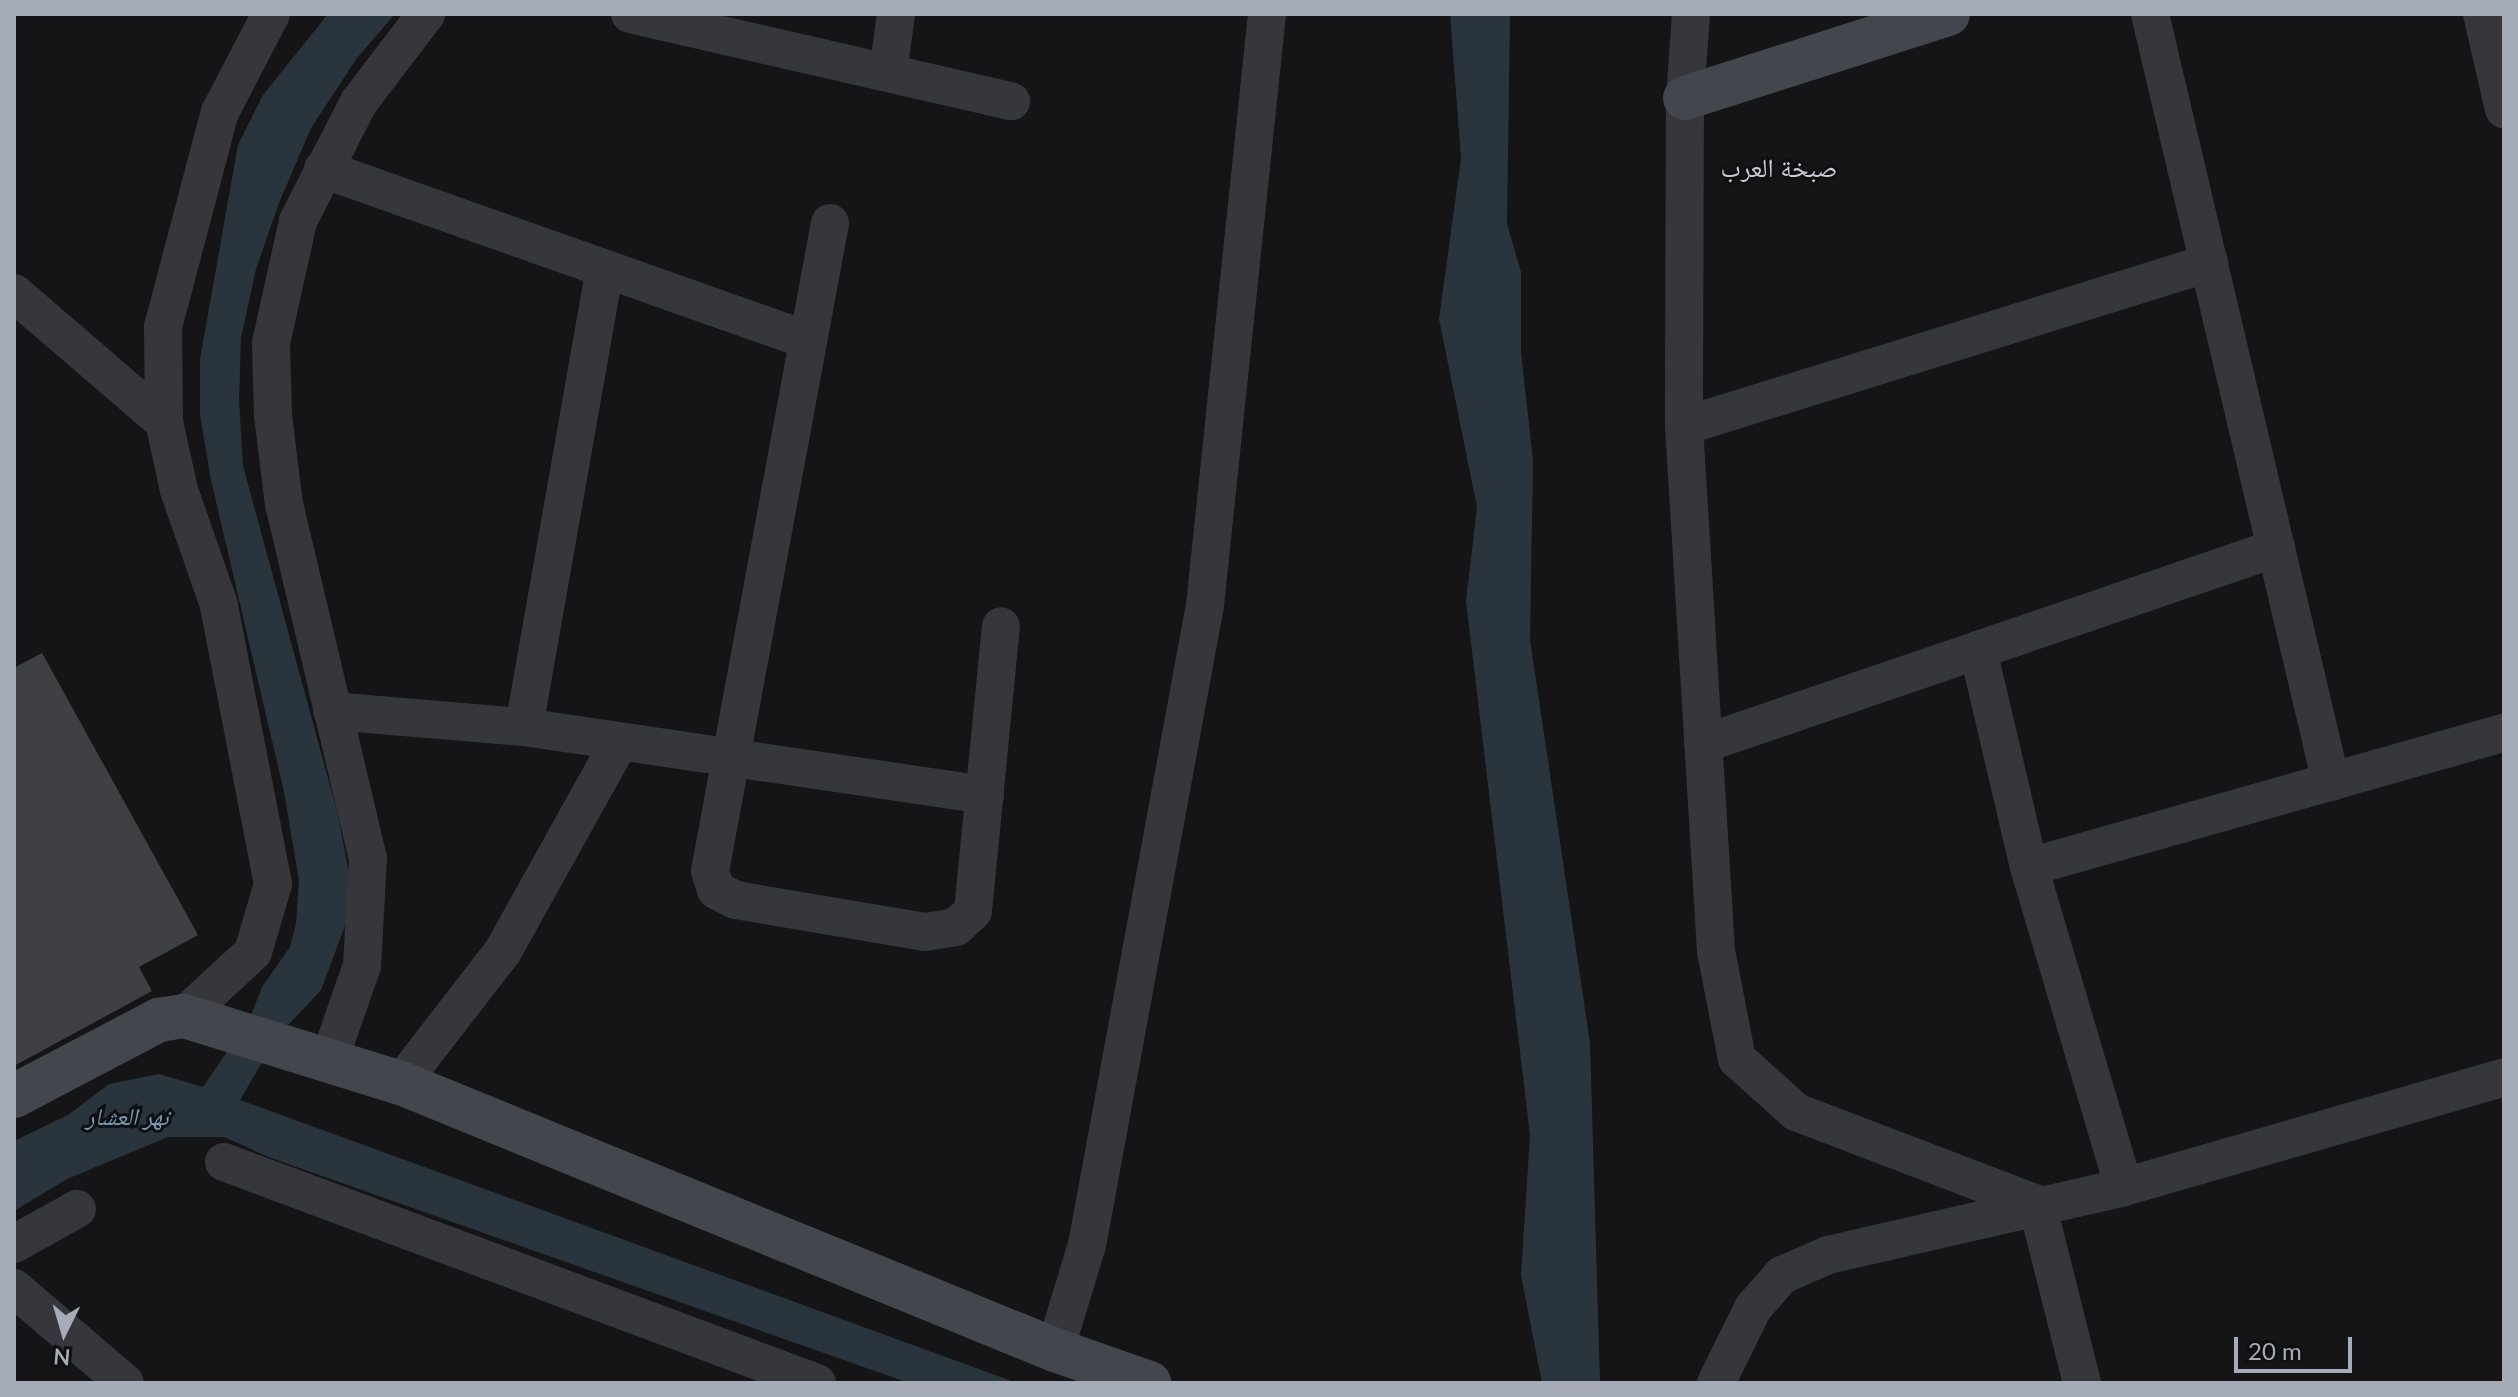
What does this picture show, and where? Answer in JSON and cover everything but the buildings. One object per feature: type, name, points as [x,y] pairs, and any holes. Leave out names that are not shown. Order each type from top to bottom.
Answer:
[{"type":"street","points":[[200,1021],[253,952],[273,884],[272,856],[219,605],[179,490],[164,422],[163,327],[183,238],[220,112],[271,14]]},
{"type":"street","points":[[329,1060],[362,966],[369,910],[368,859],[284,505],[273,416],[271,343],[298,221],[359,102],[426,14]]},
{"type":"street","points":[[630,14],[706,21],[888,72],[1011,101]]},
{"type":"street","points":[[888,72],[896,14]]},
{"type":"street","points":[[1055,1350],[1087,1245],[1205,605],[1267,14]]},
{"type":"street","points":[[1691,14],[1685,98],[1684,426],[1716,951],[1737,1059],[1796,1112],[2037,1204]]},
{"type":"street","points":[[1685,98],[1948,14]]},
{"type":"street","points":[[2150,14],[2331,782]]},
{"type":"street","points":[[2482,14],[2504,109]]},
{"type":"street","points":[[323,169],[807,340]]},
{"type":"street","points":[[830,223],[710,871],[716,890],[736,900],[925,932],[956,927],[973,911],[1001,626]]},
{"type":"street","points":[[1684,426],[2209,263]]},
{"type":"street","points":[[524,727],[605,269]]},
{"type":"street","points":[[14,293],[164,422]]},
{"type":"street","points":[[1703,744],[2276,548]]},
{"type":"street","points":[[1978,650],[2029,867],[2124,1187]]},
{"type":"street","points":[[332,711],[524,727],[985,795]]},
{"type":"street","points":[[2029,867],[2504,733]]},
{"type":"street","points":[[401,1083],[503,951],[619,743]]},
{"type":"street","points":[[14,1096],[159,1020],[200,1021],[401,1083],[1055,1350],[1096,1374],[1149,1383]]},
{"type":"street","points":[[1716,1383],[1753,1308],[1782,1275],[1828,1255],[2037,1204],[2124,1187],[2504,1077]]},
{"type":"street","points":[[224,1162],[817,1383]]},
{"type":"street","points":[[2037,1204],[2082,1383]]},
{"type":"street","points":[[14,1244],[77,1209]]},
{"type":"street","points":[[14,1288],[125,1383]]},
{"type":"water","name":"نهر العشار","points":[[328,14],[395,14],[357,58],[311,128],[279,203],[256,269],[241,338],[239,400],[243,466],[338,815],[349,874],[349,915],[321,990],[276,1038],[240,1100],[1017,1383],[909,1383],[271,1158],[224,1137],[168,1137],[67,1179],[14,1211],[14,1141],[68,1115],[109,1084],[159,1074],[203,1087],[250,1018],[262,987],[290,947],[296,923],[299,880],[284,792],[211,480],[200,415],[200,359],[238,145],[263,95]]},
{"type":"water","points":[[1450,14],[1510,14],[1507,224],[1521,272],[1521,352],[1533,461],[1530,640],[1590,1043],[1600,1383],[1542,1383],[1521,1275],[1530,1135],[1466,601],[1477,507],[1439,319],[1461,159]]},
{"type":"district","name":"صبخة العرب","points":[[1779,168]]}]
